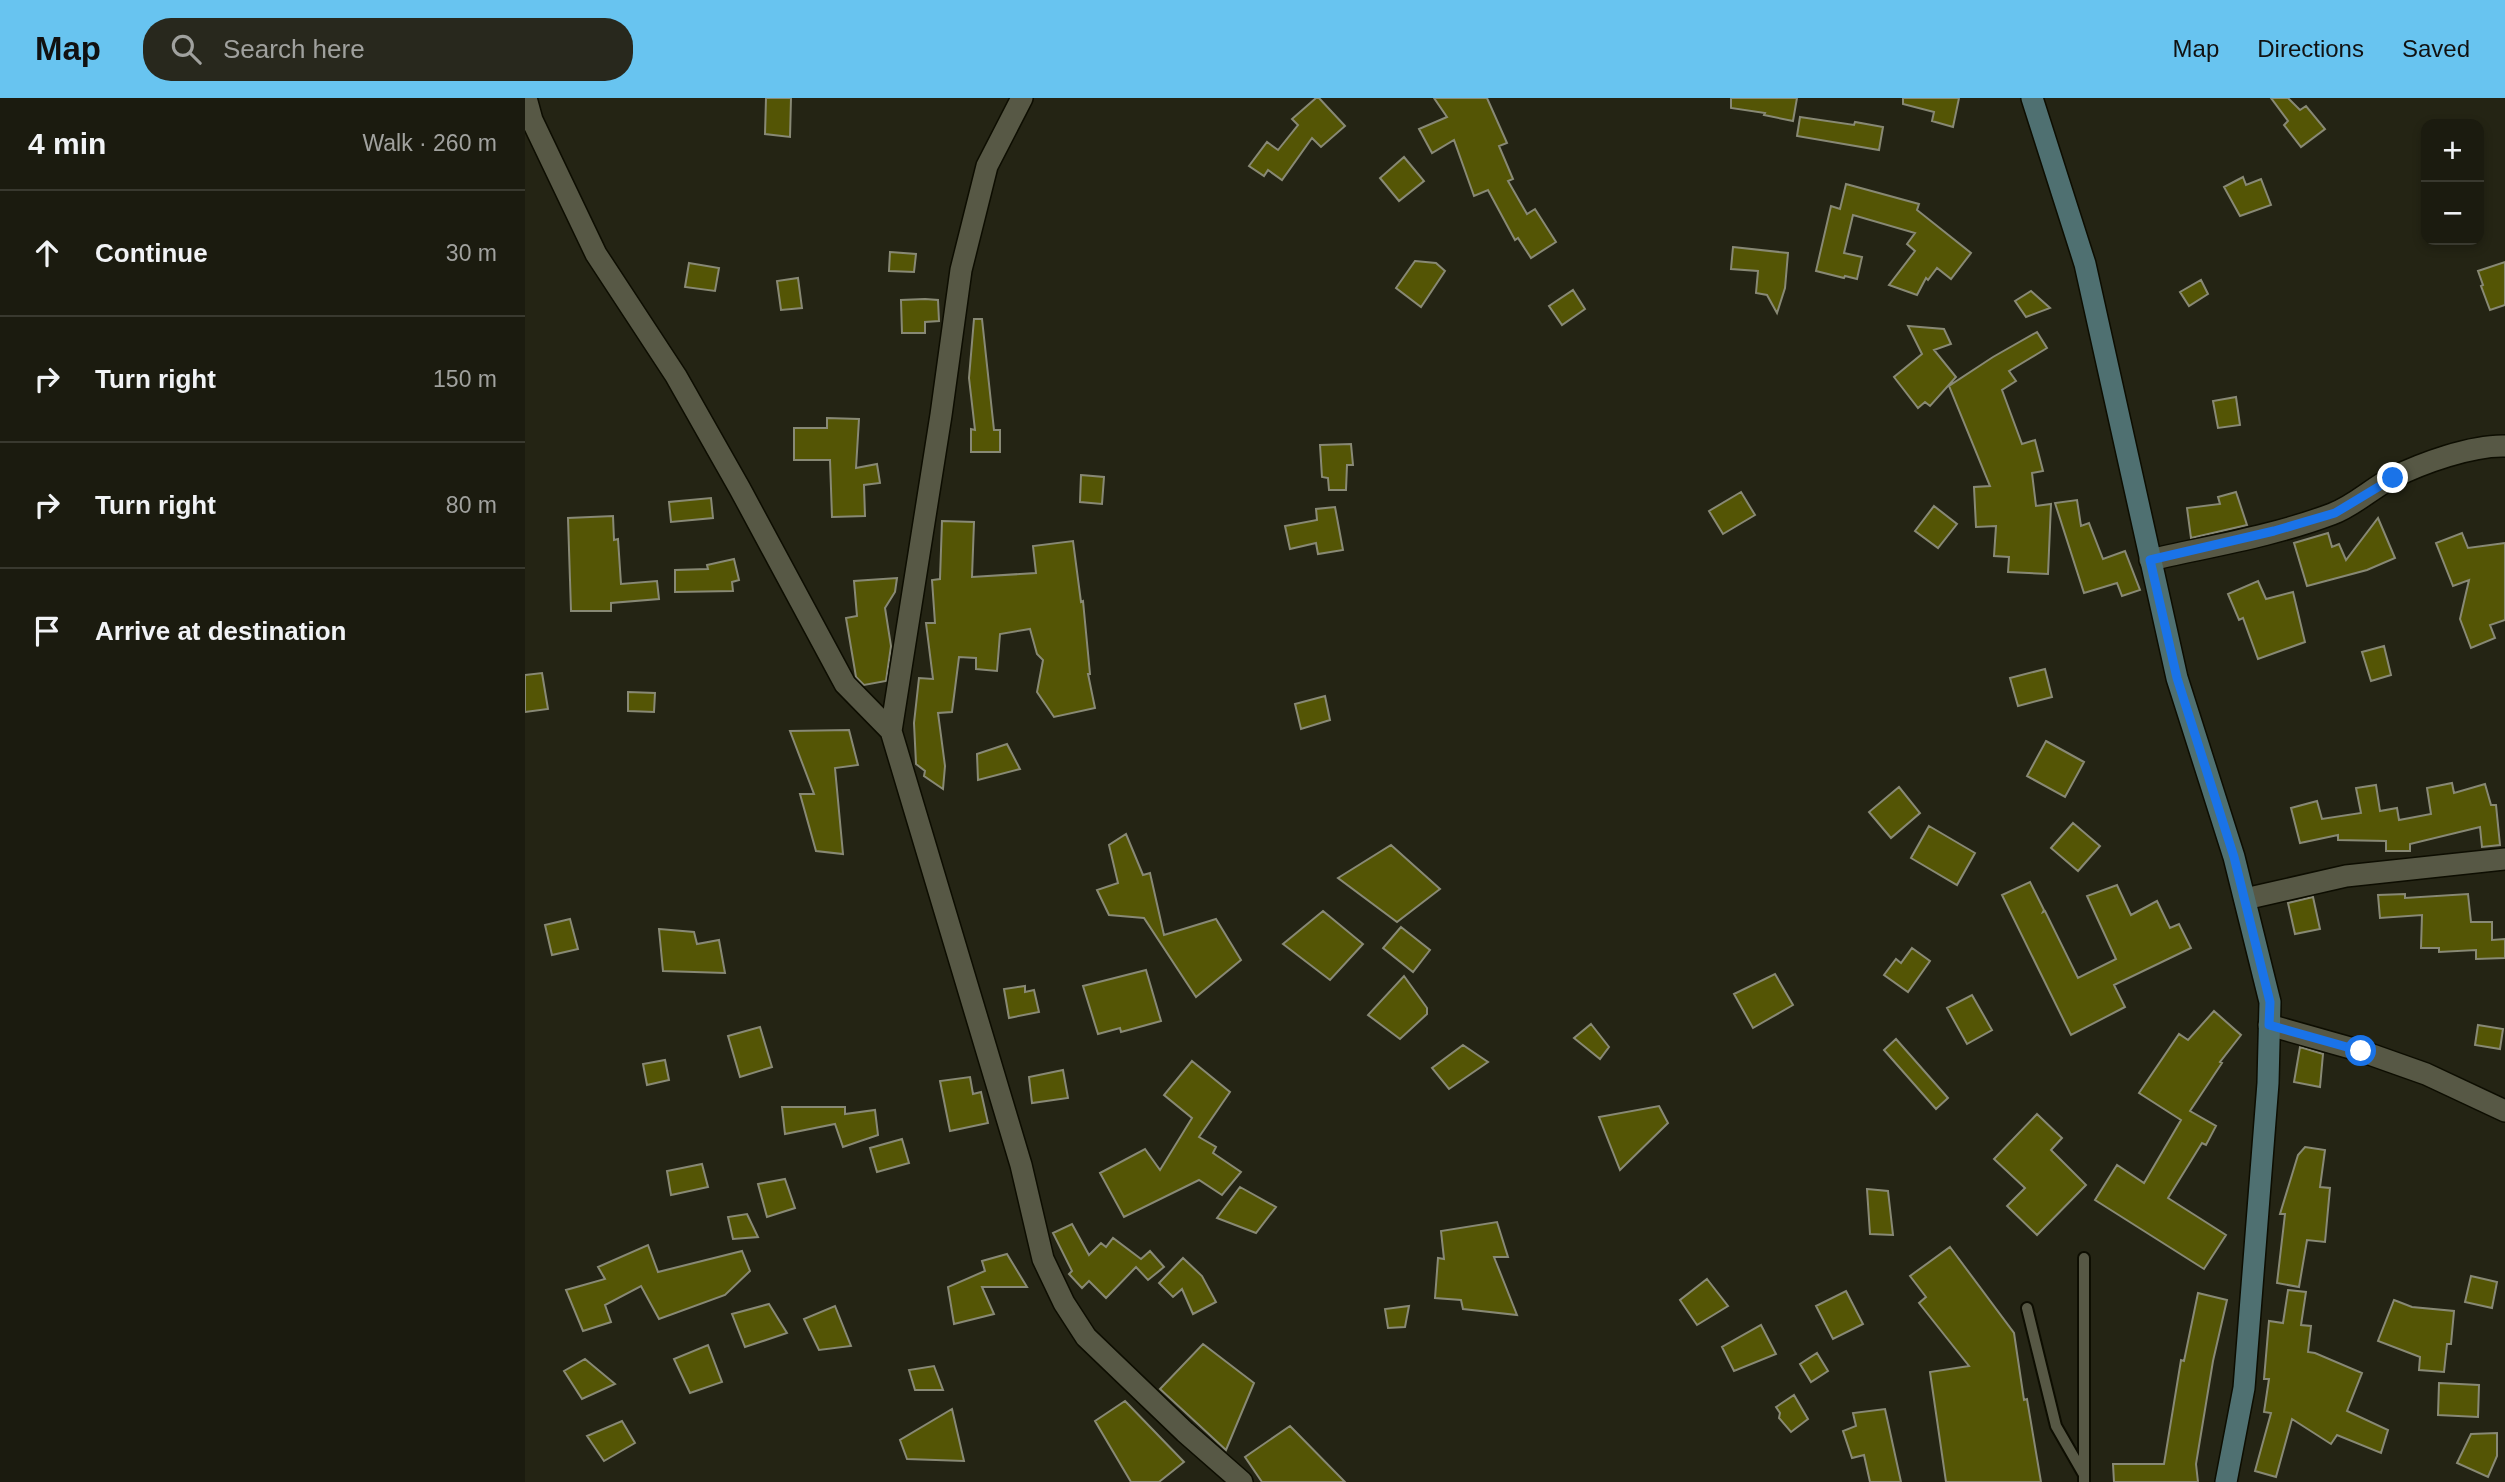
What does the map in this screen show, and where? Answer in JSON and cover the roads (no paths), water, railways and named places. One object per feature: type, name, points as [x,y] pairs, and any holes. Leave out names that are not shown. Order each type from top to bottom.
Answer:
[{"type":"street","points":[[526,98],[532,120],[596,254],[675,376],[740,489],[845,684],[891,731]]},
{"type":"street","points":[[1022,98],[987,166],[961,270],[891,731],[1021,1164],[1043,1259],[1064,1303],[1086,1337],[1185,1432],[1242,1482]]},
{"type":"street","points":[[2032,98],[2084,264],[2177,678],[2234,857],[2270,1002],[2268,1083],[2244,1388],[2225,1482]]},
{"type":"street","points":[[2150,560],[2274,531],[2335,513],[2393,478],[2434,461],[2489,446],[2505,446]]},
{"type":"street","points":[[2245,899],[2346,876],[2505,859]]},
{"type":"street","points":[[2269,1025],[2361,1051],[2426,1074],[2505,1111]]},
{"type":"lane","points":[[2083,1478],[2084,1258]]},
{"type":"lane","points":[[2027,1308],[2056,1426],[2083,1478]]}]
